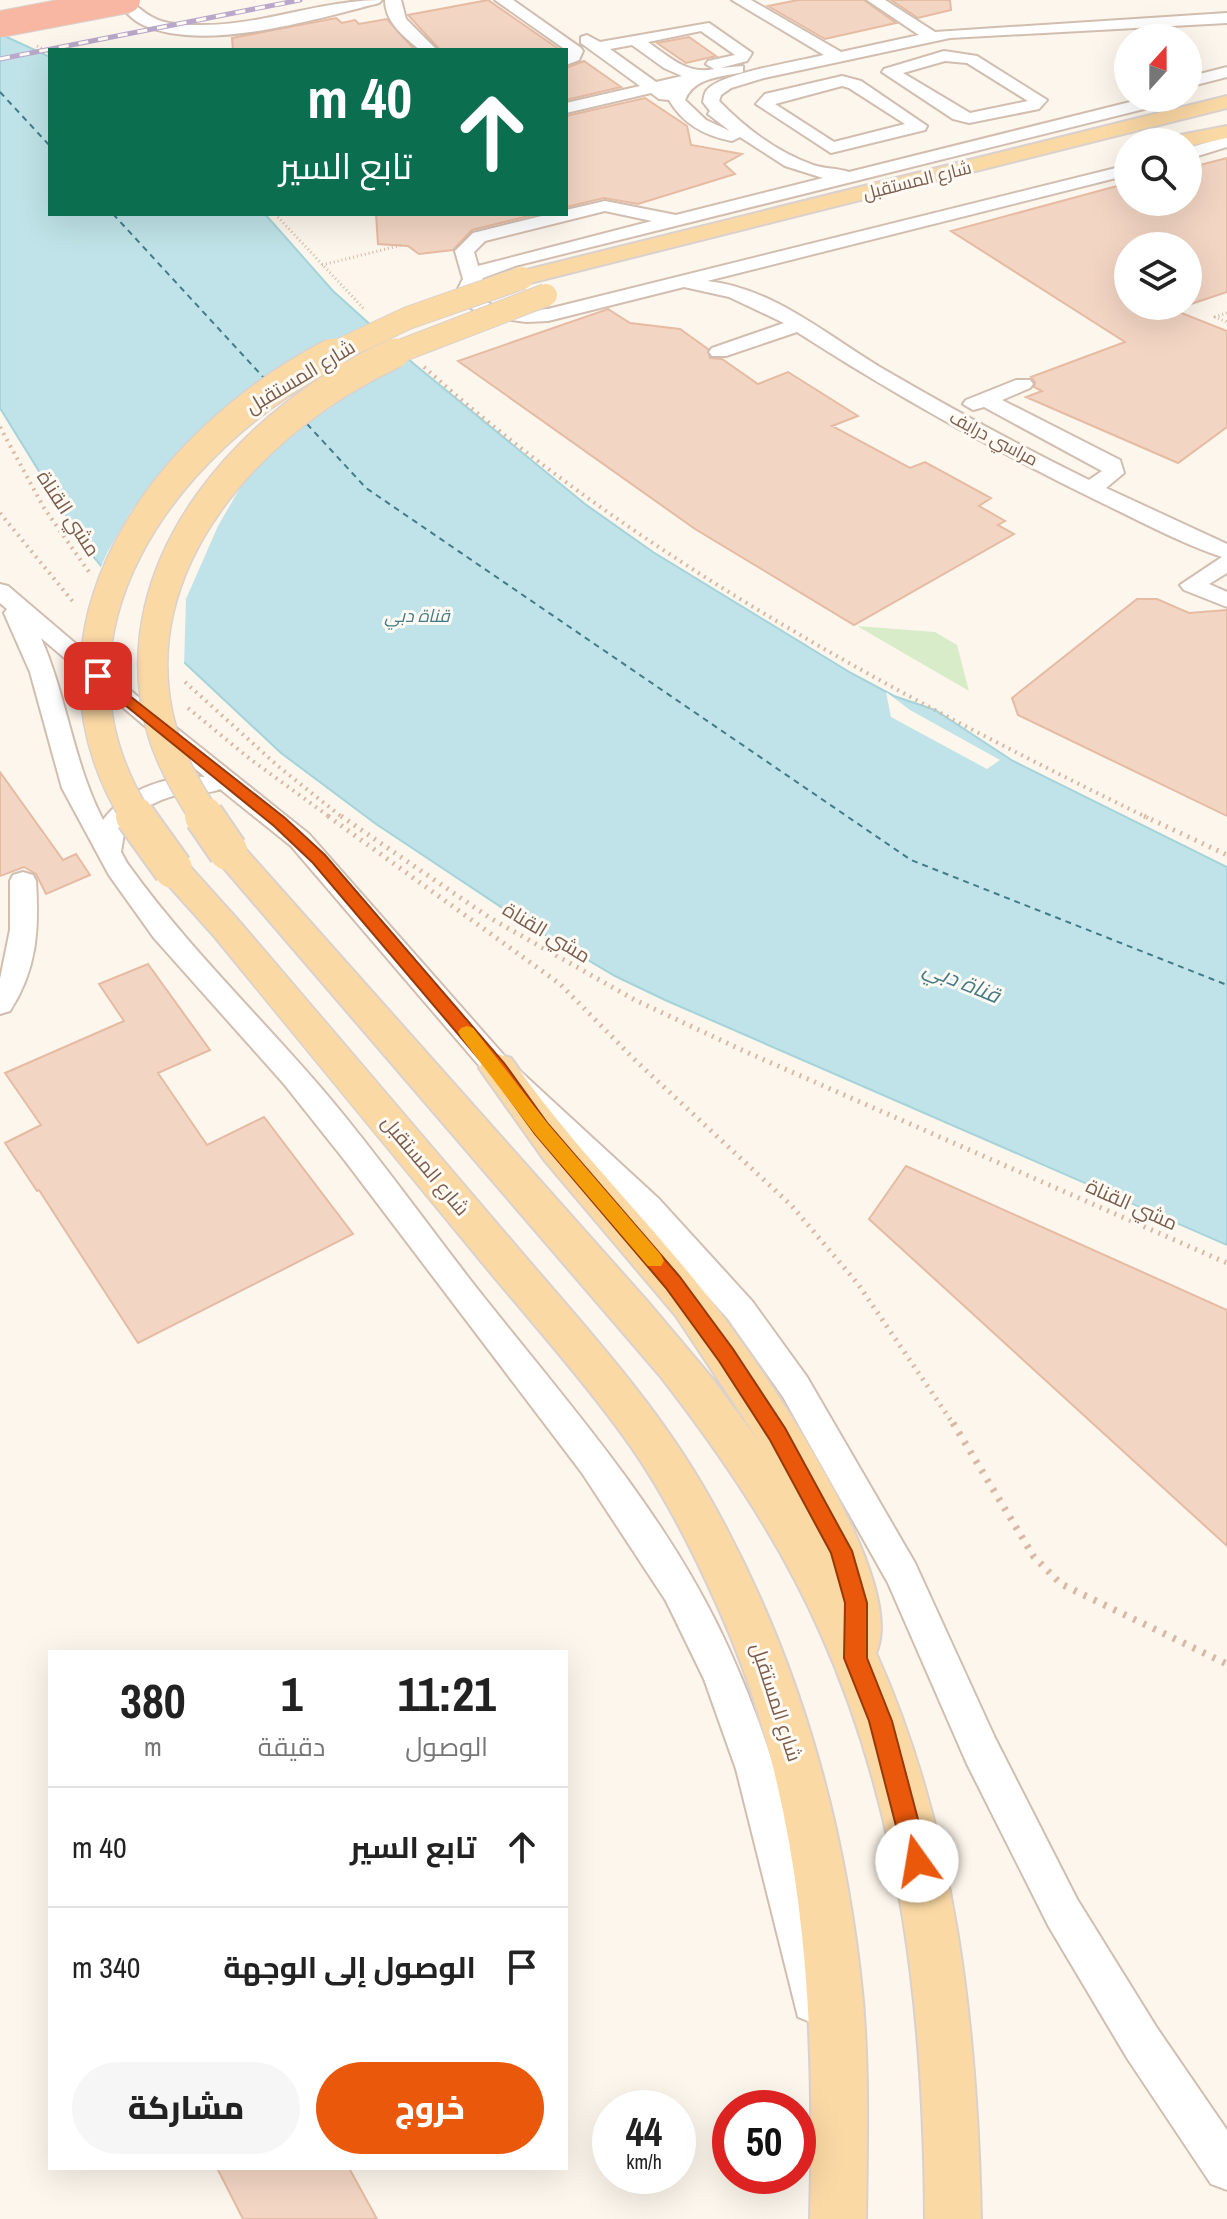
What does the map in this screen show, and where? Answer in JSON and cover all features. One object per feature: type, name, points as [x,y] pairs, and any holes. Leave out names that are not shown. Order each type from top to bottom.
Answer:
[{"type":"highway","points":[[1,24],[125,0]]},
{"type":"main road","points":[[976,166],[1032,145],[1227,85]]},
{"type":"main road","name":"شارع المستقبل","points":[[838,2219],[842,2136],[838,2009],[825,1892],[806,1799],[773,1684],[725,1565],[666,1461],[633,1415],[173,869],[132,813],[103,743],[97,708],[97,639],[104,606],[123,554],[144,515],[172,478],[212,436],[300,371],[405,319],[522,278],[1227,102]]},
{"type":"main road","points":[[1187,128],[1227,117]]},
{"type":"main road","points":[[1202,137],[1227,132]]},
{"type":"main road","name":"شارع المستقبل","points":[[953,2219],[948,2061],[936,1957],[901,1789],[856,1658],[782,1516],[699,1393],[228,851],[189,789],[164,739],[153,673],[154,642],[166,581],[193,524],[223,481],[278,427],[334,386],[432,336],[546,295],[996,181],[1114,148]]},
{"type":"main road","points":[[996,181],[1114,156]]},
{"type":"main road","points":[[498,1068],[542,1129],[673,1283],[726,1355],[777,1434],[841,1551],[851,1576],[858,1631],[856,1658]]},
{"type":"street","points":[[110,0],[141,27],[177,35],[221,38],[281,19]]},
{"type":"street","points":[[125,0],[146,21],[178,29],[220,28],[281,19],[374,0]]},
{"type":"street","points":[[393,0],[392,10],[396,17],[427,48]]},
{"type":"street","points":[[503,0],[575,51],[568,59]]},
{"type":"street","points":[[740,0],[838,57]]},
{"type":"street","points":[[875,0],[931,36]]},
{"type":"street","points":[[865,174],[823,173],[787,163],[741,130],[713,105],[711,96],[720,87],[760,74],[931,36],[990,28],[1227,16]]},
{"type":"street","points":[[568,108],[654,88],[741,58],[744,53],[704,26],[634,39],[591,43],[654,88],[680,106],[714,132],[741,130],[784,119],[825,146],[834,148],[919,126],[846,81],[765,100],[766,106],[784,119]]},
{"type":"street","points":[[177,35],[192,45]]},
{"type":"street","points":[[634,39],[670,65],[692,74],[770,63],[806,64]]},
{"type":"street","points":[[902,43],[929,60],[951,55],[965,57],[1039,100],[1033,105],[980,117],[963,117],[890,72],[929,60]]},
{"type":"street","points":[[1202,78],[1227,72]]},
{"type":"street","points":[[680,106],[678,93],[692,74]]},
{"type":"street","points":[[1202,90],[1227,85]]},
{"type":"street","name":"شارع المستقبل","points":[[1114,110],[508,262],[480,272],[472,279],[467,291],[475,303],[507,316],[548,315],[1114,173]]},
{"type":"street","points":[[1202,152],[1227,142]]},
{"type":"street","points":[[1202,159],[1227,154]]},
{"type":"street","points":[[772,198],[782,192],[792,177],[787,163]]},
{"type":"street","points":[[949,213],[1014,209],[1114,184]]},
{"type":"street","points":[[568,215],[605,206],[677,221]]},
{"type":"street","points":[[472,279],[464,251],[479,237],[564,216]]},
{"type":"street","points":[[771,306],[763,297],[759,280],[762,271],[777,256]]},
{"type":"street","name":"مراسي درايف","points":[[669,285],[702,285],[733,290],[771,306],[948,414],[1091,488],[1227,552]]},
{"type":"street","points":[[719,352],[798,325]]},
{"type":"street","points":[[948,414],[1023,384]]},
{"type":"street","points":[[985,399],[1112,465],[1113,473],[1091,488]]},
{"type":"street","points":[[1227,563],[1192,585],[1227,600]]},
{"type":"street","points":[[0,591],[243,774],[279,822],[319,859],[498,1068],[680,1240],[740,1310],[795,1387],[902,1574],[987,1764],[1063,1913],[1142,2043],[1227,2168]]},
{"type":"street","points":[[0,591],[35,647],[74,784],[91,825],[133,889],[186,955],[289,1068],[358,1154],[609,1479],[674,1581],[730,1697],[775,1829],[842,2136]]},
{"type":"street","points":[[108,852],[112,827],[132,805],[163,790],[243,774]]},
{"type":"street","points":[[0,1004],[18,974],[23,953],[23,881]]},
{"type":"path","points":[[277,216],[370,316]]},
{"type":"path","points":[[321,265],[402,245]]},
{"type":"path","points":[[1227,313],[1215,317],[1227,322]]},
{"type":"path","points":[[413,357],[545,466],[757,608],[938,712],[1227,855]]},
{"type":"path","name":"مشي القناة","points":[[0,427],[44,508],[92,577]]},
{"type":"path","name":"مشي القناة","points":[[179,676],[257,748],[354,824],[454,894],[599,981],[706,1034],[1227,1263]]},
{"type":"path","points":[[243,774],[560,984],[636,1061],[792,1206],[858,1284],[931,1387],[1034,1557],[1061,1584],[1227,1664]]},
{"type":"green space","points":[[857,626],[935,632],[957,645],[969,691]]},
{"type":"water","name":"قناة دبي","points":[[0,34],[48,56],[48,216],[267,216],[333,291],[414,364],[585,504],[653,552],[851,673],[894,696],[935,710],[1013,761],[1227,867],[1227,1245],[615,976],[522,921],[376,824],[281,753],[171,650],[87,549],[0,408]]},
{"type":"pier","points":[[373,322],[412,357],[375,374],[281,441],[244,481],[218,526],[186,599],[184,667],[99,571],[107,553],[131,511],[167,464],[208,422],[254,384]]},
{"type":"pier","points":[[886,692],[910,710],[1000,760],[987,769],[891,717]]},
{"type":"building","points":[[488,0],[557,48],[438,48],[408,15]]},
{"type":"building","points":[[798,0],[864,0],[896,23],[825,39],[768,6]]},
{"type":"building","points":[[891,0],[950,0],[951,10],[918,18]]},
{"type":"building","points":[[336,18],[342,23],[355,20],[359,24],[387,19],[413,48],[233,48],[232,38]]},
{"type":"building","points":[[689,37],[716,56],[686,63],[657,43]]},
{"type":"building","points":[[584,61],[621,87],[568,100],[568,67]]},
{"type":"building","points":[[645,98],[687,126],[691,145],[742,154],[724,164],[735,174],[638,204],[604,198],[568,207],[568,116]]},
{"type":"building","points":[[1227,158],[1227,292],[1202,300],[1202,232],[1114,232],[1114,320],[1199,320],[1227,331],[1227,427],[1178,463],[1026,397],[1042,391],[1034,387],[1031,377],[1125,342],[951,231],[1114,187],[1114,216],[1202,216],[1202,164]]},
{"type":"building","points":[[376,216],[529,216],[472,230],[453,250],[419,254],[408,246],[378,244]]},
{"type":"building","points":[[608,309],[630,323],[680,329],[708,349],[710,358],[722,359],[758,384],[788,372],[858,416],[832,426],[910,468],[925,462],[991,498],[979,506],[1005,521],[998,525],[1014,534],[854,625],[695,529],[458,361]]},
{"type":"building","points":[[1137,599],[1157,599],[1189,613],[1227,610],[1227,816],[1018,715],[1012,698]]},
{"type":"building","points":[[0,772],[63,860],[76,854],[90,875],[46,894],[36,874],[24,867],[0,876]]},
{"type":"building","points":[[148,964],[210,1050],[158,1073],[207,1145],[264,1117],[353,1234],[138,1343],[5,1143],[41,1125],[5,1073],[124,1021],[99,984]]},
{"type":"building","points":[[906,1166],[1227,1310],[1227,1546],[869,1219]]},
{"type":"building","points":[[218,2170],[350,2170],[377,2219],[243,2219]]},
{"type":"ferry route","points":[[0,92],[48,144]]},
{"type":"ferry route","points":[[115,216],[264,378]]},
{"type":"ferry route","points":[[307,424],[366,488],[911,860],[1227,985]]},
{"type":"railway","points":[[56,48],[300,0]]},
{"type":"railway","points":[[0,59],[48,50]]},
{"type":"slow traffic","points":[[467,1032],[498,1068],[542,1129],[655,1261]]},
{"type":"route","points":[[98,676],[279,822],[319,859],[498,1068],[542,1129],[673,1283],[726,1355],[802,1477],[851,1576],[858,1631],[856,1658],[901,1789],[917,1861]]}]
